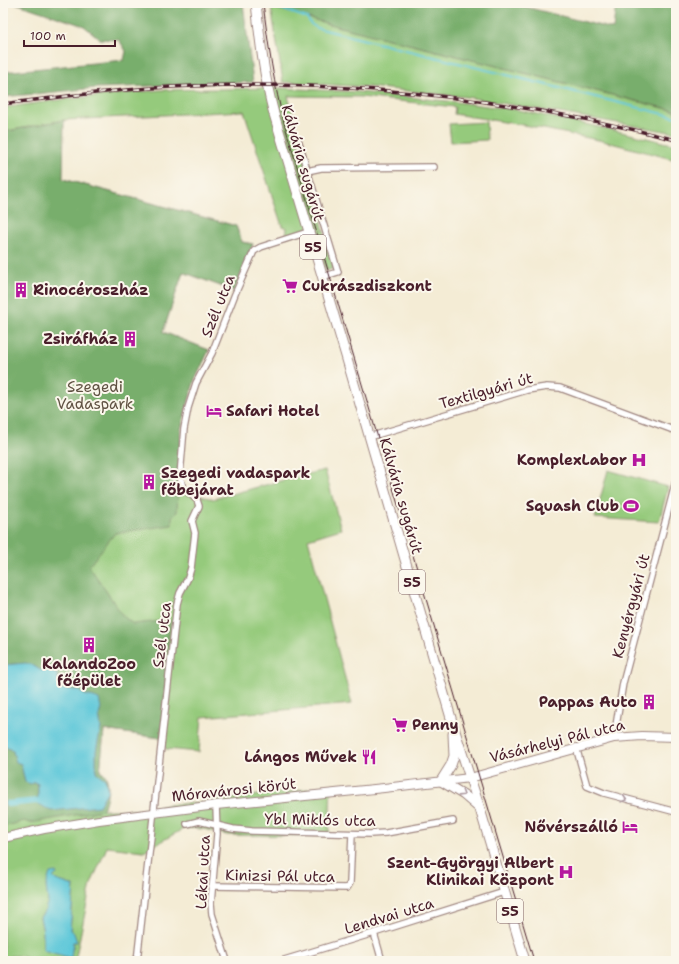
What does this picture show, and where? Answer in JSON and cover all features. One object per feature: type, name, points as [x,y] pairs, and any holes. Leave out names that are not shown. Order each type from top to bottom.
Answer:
[{"type":"main road","name":"Kálvária sugárút","points":[[256,3],[260,48],[266,85],[274,114],[453,725],[480,809],[525,961]]},
{"type":"main road","points":[[453,725],[454,756],[452,765],[441,781],[464,795],[480,809]]},
{"type":"main road","name":"Vásárhelyi Pál utca","points":[[470,778],[576,747],[614,738],[642,736],[676,737]]},
{"type":"main road","name":"Móravárosi körút","points":[[3,838],[52,828],[153,813],[470,778]]},
{"type":"street","name":"Kálvária sugárút","points":[[298,140],[338,272],[322,277]]},
{"type":"street","points":[[307,172],[322,168],[434,167]]},
{"type":"street","name":"Szél utca","points":[[137,961],[177,604],[180,593],[190,574],[195,533],[192,521],[199,506],[197,500],[185,491],[181,482],[184,429],[188,408],[196,383],[212,353],[254,251],[261,247],[308,232]]},
{"type":"street","name":"Textilgyári út","points":[[369,437],[538,387],[560,388],[676,431]]},
{"type":"street","name":"Kenyérgyári út","points":[[614,738],[623,683],[666,524],[676,481]]},
{"type":"street","points":[[576,747],[587,786],[604,793],[676,812]]},
{"type":"street","name":"Lékai utca","points":[[216,806],[218,826],[211,903],[212,914],[227,961]]},
{"type":"street","name":"Ybl Miklós utca","points":[[187,824],[199,821],[233,829],[252,831],[352,834],[386,833],[453,821]]},
{"type":"street","name":"Kinizsi Pál utca","points":[[212,886],[347,888],[350,883],[352,834]]},
{"type":"street","name":"Lendvai utca","points":[[281,961],[290,960],[504,892]]},
{"type":"street","points":[[374,934],[382,961]]},
{"type":"green space","points":[[15,3],[243,3],[253,82],[97,88],[3,97],[3,72],[124,60],[126,51],[119,40],[100,39],[84,26]]},
{"type":"green space","points":[[270,3],[510,3],[613,29],[616,3],[676,3],[676,111],[329,24],[271,7]]},
{"type":"green space","points":[[271,7],[329,24],[676,111],[676,133],[466,97],[369,87],[283,82]]},
{"type":"green space","points":[[280,88],[358,92],[518,110],[676,145],[676,160],[603,141],[529,126],[454,114],[455,107],[361,97],[288,96],[334,268],[326,271],[313,228],[286,237],[287,228],[282,226],[244,111],[64,120],[3,132],[3,108],[8,107],[67,99],[160,90]]},
{"type":"green space","name":"Szegedi Vadaspark","points":[[64,120],[63,179],[236,226],[242,242],[253,244],[234,291],[183,272],[163,332],[209,350],[194,382],[181,429],[177,512],[172,517],[172,525],[115,533],[89,566],[123,616],[133,624],[170,620],[161,738],[104,730],[100,772],[104,773],[108,790],[96,772],[96,751],[101,728],[99,715],[101,708],[94,697],[85,695],[77,690],[61,689],[57,674],[47,670],[40,670],[27,664],[3,665],[3,132]]},
{"type":"green space","points":[[486,122],[487,140],[451,142],[449,124]]},
{"type":"green space","name":"Szegedi Vadaspark","points":[[3,166],[63,179],[236,226],[242,242],[253,244],[234,291],[183,272],[163,332],[209,350],[194,382],[181,429],[177,490],[213,499],[325,470],[341,529],[308,539],[352,704],[202,717],[199,752],[166,749],[160,738],[104,730],[100,772],[104,773],[108,782],[108,787],[103,810],[145,810],[166,805],[195,803],[331,786],[329,836],[227,835],[204,829],[185,828],[144,851],[107,847],[91,884],[75,961],[38,961],[20,956],[10,956],[3,961]],"holes":[[[55,872],[53,877],[56,880],[74,886],[70,930],[76,942],[73,942],[73,949],[43,950],[43,932],[40,917],[47,906],[48,899],[46,886]]]},
{"type":"green space","name":"Squash Club","points":[[608,470],[668,487],[659,522],[595,518]]},
{"type":"green space","points":[[3,745],[13,751],[16,762],[21,764],[25,782],[38,784],[38,801],[99,806],[108,791],[103,810],[30,823],[24,821],[3,827],[3,811],[5,809],[3,798]]},
{"type":"water","points":[[26,663],[40,670],[47,670],[57,674],[61,689],[77,690],[85,695],[99,699],[101,708],[99,715],[101,728],[96,751],[96,772],[105,779],[108,790],[99,806],[51,811],[39,804],[38,784],[34,782],[31,784],[25,782],[21,764],[16,762],[13,751],[3,745],[3,665]]},
{"type":"water","points":[[56,872],[57,874],[53,877],[56,880],[74,886],[70,930],[74,933],[77,942],[73,942],[71,958],[43,950],[43,932],[40,917],[46,910],[48,902],[46,886],[50,873]]},
{"type":"waterway","points":[[270,5],[307,18],[311,24],[317,28],[676,117]]},
{"type":"waterway","points":[[8,804],[38,801]]},
{"type":"tram line","points":[[263,3],[272,65],[285,126],[534,961]]},
{"type":"railway","points":[[3,104],[98,93],[169,87],[254,85],[315,86],[376,90],[497,104],[617,126],[676,140]]},
{"type":"place","name":"Cukrászdiszkont","points":[[290,286]]},
{"type":"place","name":"Rinocéroszház","points":[[21,290]]},
{"type":"place","name":"Zsiráfház","points":[[130,339]]},
{"type":"place","name":"Safari Hotel","points":[[214,411]]},
{"type":"place","name":"KomplexLabor","points":[[639,460]]},
{"type":"place","name":"Szegedi vadaspark főbejárat","points":[[149,482]]},
{"type":"place","name":"Squash Club","points":[[631,506]]},
{"type":"place","name":"KalandoZoo főépület","points":[[89,645]]},
{"type":"place","name":"Pappas Auto","points":[[649,702]]},
{"type":"place","name":"Penny","points":[[400,725]]},
{"type":"place","name":"Lángos Művek","points":[[369,757]]},
{"type":"place","name":"Nővérszálló","points":[[630,827]]},
{"type":"place","name":"Szent-Györgyi Albert Klinikai Központ","points":[[566,872]]}]
